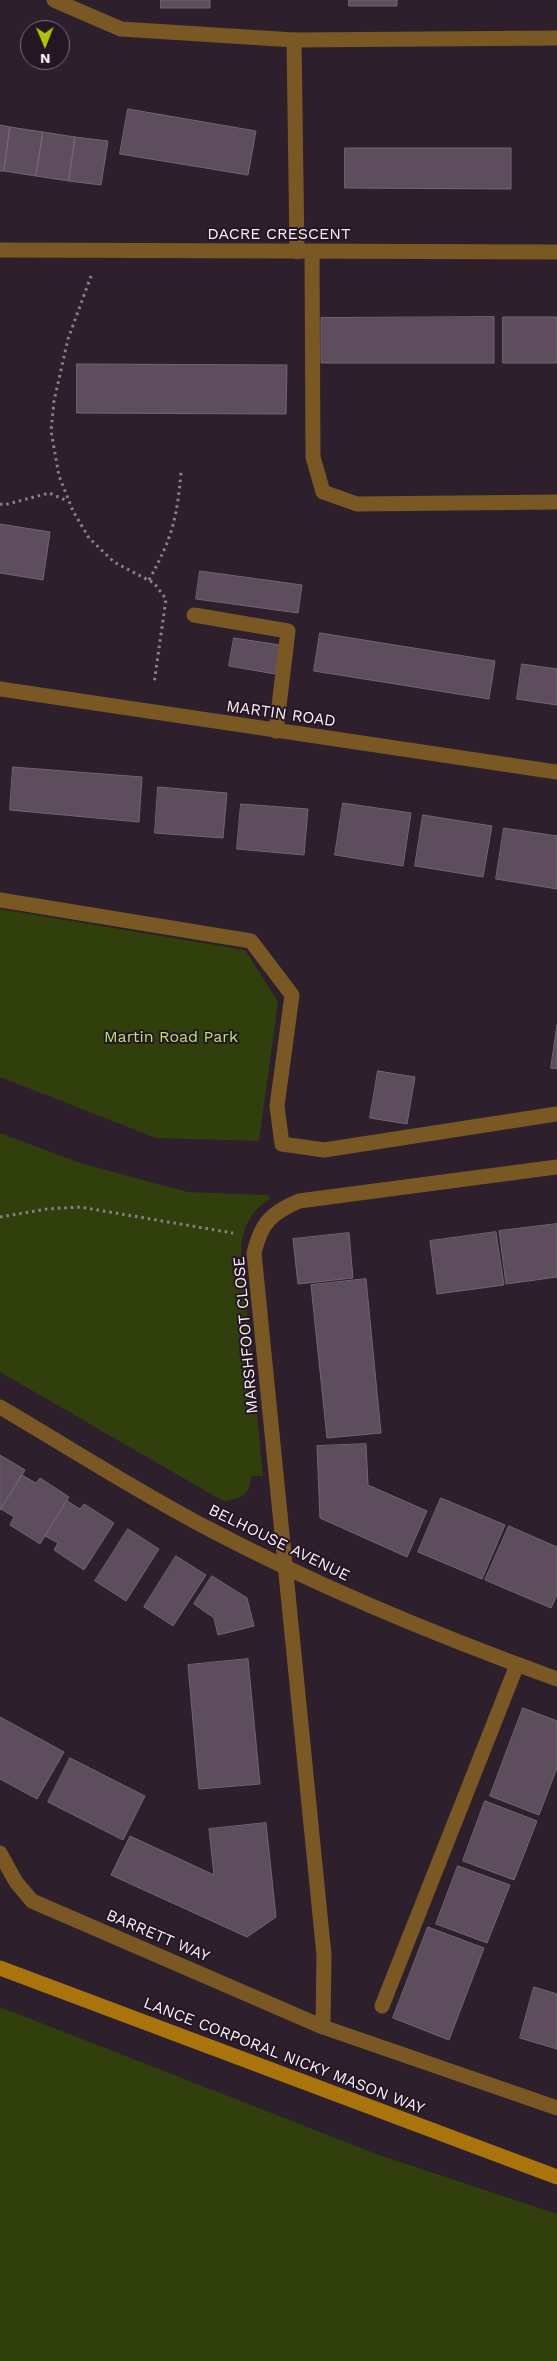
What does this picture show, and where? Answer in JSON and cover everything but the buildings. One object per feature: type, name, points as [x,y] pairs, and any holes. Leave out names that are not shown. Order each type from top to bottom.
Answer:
[{"type":"main road","name":"LANCE CORPORAL NICKY MASON WAY","points":[[0,1968],[557,2176]]},
{"type":"street","points":[[54,0],[121,29],[294,40],[557,38]]},
{"type":"street","points":[[294,40],[313,457],[323,492],[358,504],[557,502]]},
{"type":"street","name":"DACRE CRESCENT","points":[[0,250],[557,252]]},
{"type":"street","points":[[194,615],[288,631],[276,731]]},
{"type":"street","name":"MARTIN ROAD","points":[[0,690],[557,772]]},
{"type":"street","points":[[0,900],[251,941],[292,995],[277,1106],[282,1144],[324,1150],[557,1114]]},
{"type":"street","name":"MARSHFOOT CLOSE","points":[[323,2027],[324,1955],[254,1253],[258,1238],[265,1224],[278,1210],[300,1201],[557,1167]]},
{"type":"street","name":"BELHOUSE AVENUE","points":[[0,1407],[209,1529],[286,1567],[354,1600],[557,1679]]},
{"type":"street","points":[[382,2006],[517,1665]]},
{"type":"street","name":"BARRETT WAY","points":[[0,1853],[16,1882],[32,1901],[323,2027],[557,2108]]},
{"type":"path","points":[[100,250],[68,339],[54,401],[51,431],[59,476],[69,501],[89,538],[114,562],[154,583],[166,599],[150,712]]},
{"type":"path","points":[[149,580],[166,549],[176,520],[181,472]]},
{"type":"path","points":[[0,504],[4,505],[49,493],[69,501]]},
{"type":"path","points":[[0,1217],[47,1209],[80,1207],[258,1238]]},
{"type":"green space","name":"Martin Road Park","points":[[0,909],[245,950],[278,1002],[259,1141],[156,1138],[0,1077]]},
{"type":"green space","points":[[0,1133],[83,1164],[188,1192],[268,1195],[270,1199],[253,1214],[246,1226],[241,1247],[263,1476],[251,1476],[247,1492],[243,1495],[235,1499],[223,1501],[0,1372]]},
{"type":"green space","points":[[0,2007],[379,2155],[557,2214],[557,2361],[0,2361]]}]
